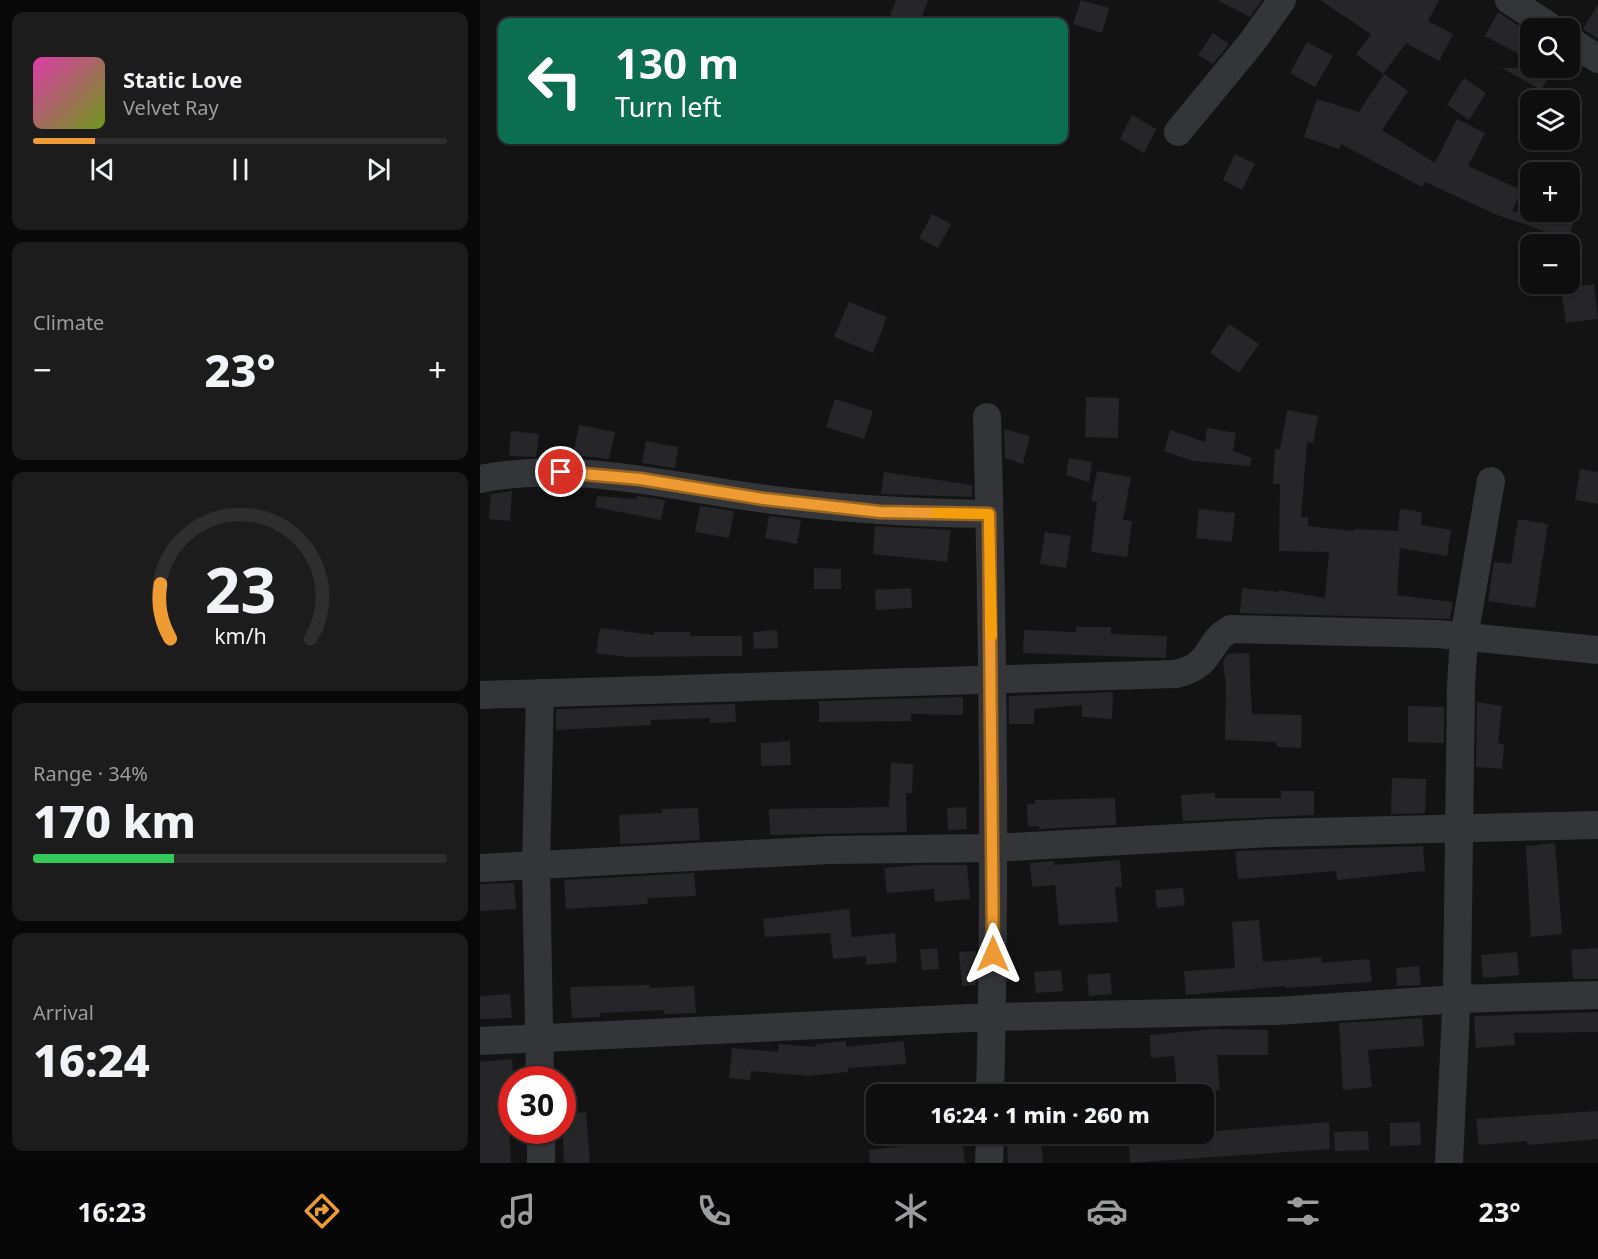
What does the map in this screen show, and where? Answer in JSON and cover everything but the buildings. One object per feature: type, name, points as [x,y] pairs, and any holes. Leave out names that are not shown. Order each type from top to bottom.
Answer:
[{"type":"street","points":[[1178,132],[1252,42],[1282,0]]},
{"type":"street","points":[[1509,0],[1550,17]]},
{"type":"street","points":[[1580,47],[1598,59]]},
{"type":"street","points":[[987,417],[993,848],[990,1084]]},
{"type":"street","points":[[480,479],[520,472],[561,472],[640,479],[764,499],[880,512],[989,514]]},
{"type":"street","points":[[1449,1163],[1457,999],[1458,830],[1464,637],[1491,481]]},
{"type":"street","points":[[480,695],[728,690],[1184,672],[1204,662],[1221,634],[1231,629],[1464,637],[1598,650]]},
{"type":"street","points":[[540,693],[536,866],[540,1066]]},
{"type":"street","points":[[480,868],[829,850],[993,848],[1271,834],[1598,825]]},
{"type":"street","points":[[480,1041],[992,1017],[1276,1011],[1457,999],[1598,995]]},
{"type":"street","points":[[541,1144],[541,1163]]},
{"type":"street","points":[[989,1163],[990,1144]]},
{"type":"slow traffic","points":[[937,513],[989,514],[992,636]]},
{"type":"route","points":[[561,472],[640,479],[764,499],[880,512],[989,514],[992,630],[993,954]]}]
